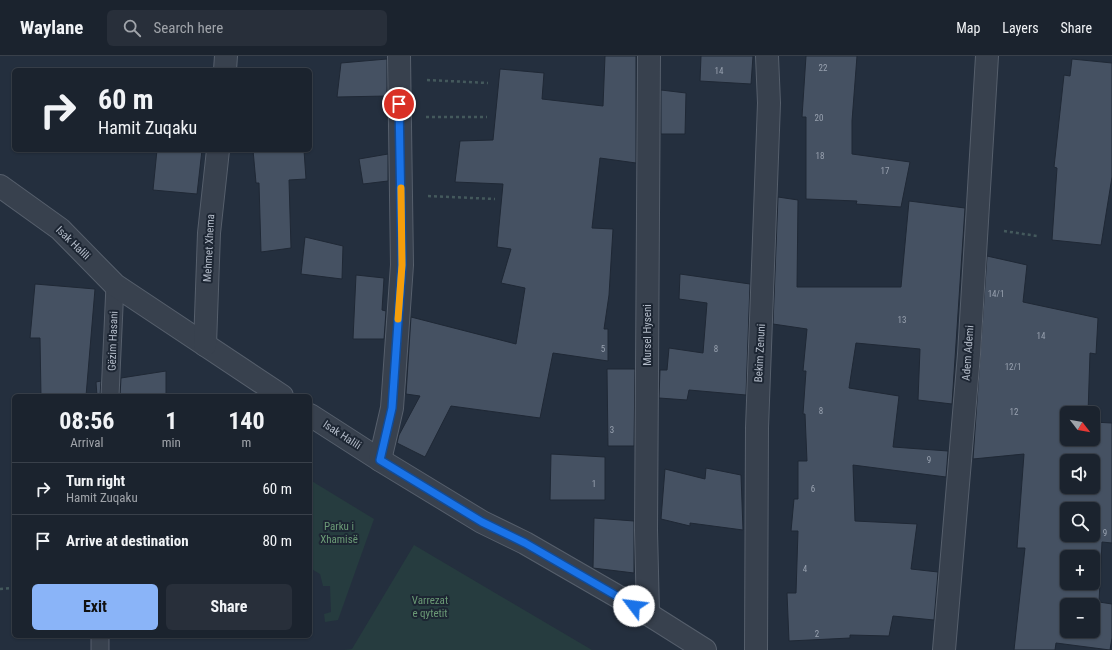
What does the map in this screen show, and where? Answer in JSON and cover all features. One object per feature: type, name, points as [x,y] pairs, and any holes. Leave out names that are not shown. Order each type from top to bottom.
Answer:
[{"type":"street","points":[[225,68],[226,56]]},
{"type":"street","points":[[380,460],[392,408],[402,265],[399,56]]},
{"type":"street","name":"Mursel Hyseni","points":[[648,614],[646,522],[649,56]]},
{"type":"street","name":"Bekim Zenuni","points":[[756,650],[757,428],[769,111],[767,56]]},
{"type":"street","name":"Adem Ademi","points":[[944,650],[978,226],[987,56]]},
{"type":"street","name":"Mehmet Xhema","points":[[205,345],[209,233],[218,152]]},
{"type":"street","name":"Isak Halili","points":[[0,186],[60,229],[115,285],[279,394]]},
{"type":"street","name":"Isak Halili","points":[[312,415],[380,460],[482,522],[525,543],[648,614],[705,650]]},
{"type":"lane","name":"Gëzim Hasani","points":[[110,394],[115,285]]},
{"type":"lane","points":[[100,638],[100,650]]},
{"type":"path","points":[[399,79],[488,82]]},
{"type":"path","points":[[400,116],[488,117]]},
{"type":"path","points":[[401,195],[495,199]]},
{"type":"path","points":[[978,226],[1037,236]]},
{"type":"path","points":[[0,589],[12,588]]},
{"type":"green space","name":"Parku i Xhamisë","points":[[312,481],[374,519],[338,620],[325,622],[324,614],[331,612],[330,586],[323,586],[320,574],[312,569]]},
{"type":"green space","name":"Varrezat e qytetit","points":[[414,545],[592,650],[344,650],[352,649]]},
{"type":"building","points":[[605,56],[636,56],[636,163],[600,158],[592,228],[613,229],[609,295],[604,329],[608,329],[608,361],[553,353],[540,418],[451,406],[425,457],[397,443],[399,435],[420,396],[406,394],[411,317],[516,344],[525,288],[501,283],[511,249],[497,247],[503,184],[455,182],[460,141],[493,140],[500,69],[544,73],[542,99],[603,106]]},
{"type":"building","points":[[701,56],[753,56],[751,84],[700,81]]},
{"type":"building","points":[[806,56],[857,56],[852,121],[852,154],[910,162],[901,207],[856,204],[857,201],[806,199],[806,117],[802,117]]},
{"type":"building","points":[[387,59],[387,96],[337,97],[341,63]]},
{"type":"building","points":[[1072,59],[1112,63],[1112,177],[1101,245],[1052,240],[1057,168],[1054,167],[1064,75],[1070,76]]},
{"type":"building","points":[[661,90],[686,93],[685,134],[661,134]]},
{"type":"building","points":[[157,152],[202,152],[197,194],[153,190]]},
{"type":"building","points":[[253,152],[304,152],[306,179],[289,180],[291,248],[261,252],[259,183],[256,183]]},
{"type":"building","points":[[388,154],[388,181],[363,184],[359,159]]},
{"type":"building","points":[[778,197],[798,200],[797,287],[901,287],[909,201],[965,208],[952,404],[918,400],[920,349],[856,343],[849,388],[899,396],[893,447],[948,451],[946,477],[853,465],[855,521],[917,524],[911,569],[938,572],[934,620],[893,616],[889,636],[850,635],[850,638],[789,641],[787,593],[796,593],[798,531],[791,531],[794,499],[798,499],[798,461],[807,461],[805,414],[803,414],[806,371],[803,371],[807,329],[773,324]]},
{"type":"building","points":[[305,237],[343,246],[342,279],[301,274]]},
{"type":"building","points":[[987,256],[1027,265],[1023,302],[1098,318],[1096,354],[1090,353],[1088,406],[1060,406],[1060,446],[1100,446],[1100,422],[1112,423],[1112,543],[1102,542],[1100,582],[1100,550],[1060,550],[1060,590],[1100,590],[1099,598],[1060,598],[1060,638],[1100,638],[1100,602],[1112,604],[1112,638],[1110,650],[1056,643],[1055,650],[1014,650],[1025,548],[1017,548],[1024,454],[973,459]]},
{"type":"building","points":[[680,274],[750,284],[746,395],[689,390],[687,400],[659,398],[660,370],[667,370],[669,348],[703,353],[707,303],[679,299]]},
{"type":"building","points":[[356,275],[384,278],[382,310],[386,311],[384,339],[353,339]]},
{"type":"building","points":[[35,284],[95,289],[86,394],[41,394],[40,338],[30,338]]},
{"type":"building","points":[[607,369],[635,369],[634,446],[608,446]]},
{"type":"building","points":[[166,371],[166,394],[120,394],[121,378]]},
{"type":"building","points":[[101,381],[100,394],[97,394],[96,382]]},
{"type":"building","points":[[551,454],[605,457],[605,500],[550,500]]},
{"type":"building","points":[[706,468],[741,475],[743,530],[690,523],[690,526],[661,519],[665,469],[705,479]]},
{"type":"building","points":[[594,518],[634,521],[634,573],[593,568]]},
{"type":"slow traffic","points":[[398,319],[402,265],[401,188]]},
{"type":"route","points":[[399,104],[402,265],[392,408],[380,460],[482,522],[525,543],[634,606]]}]
